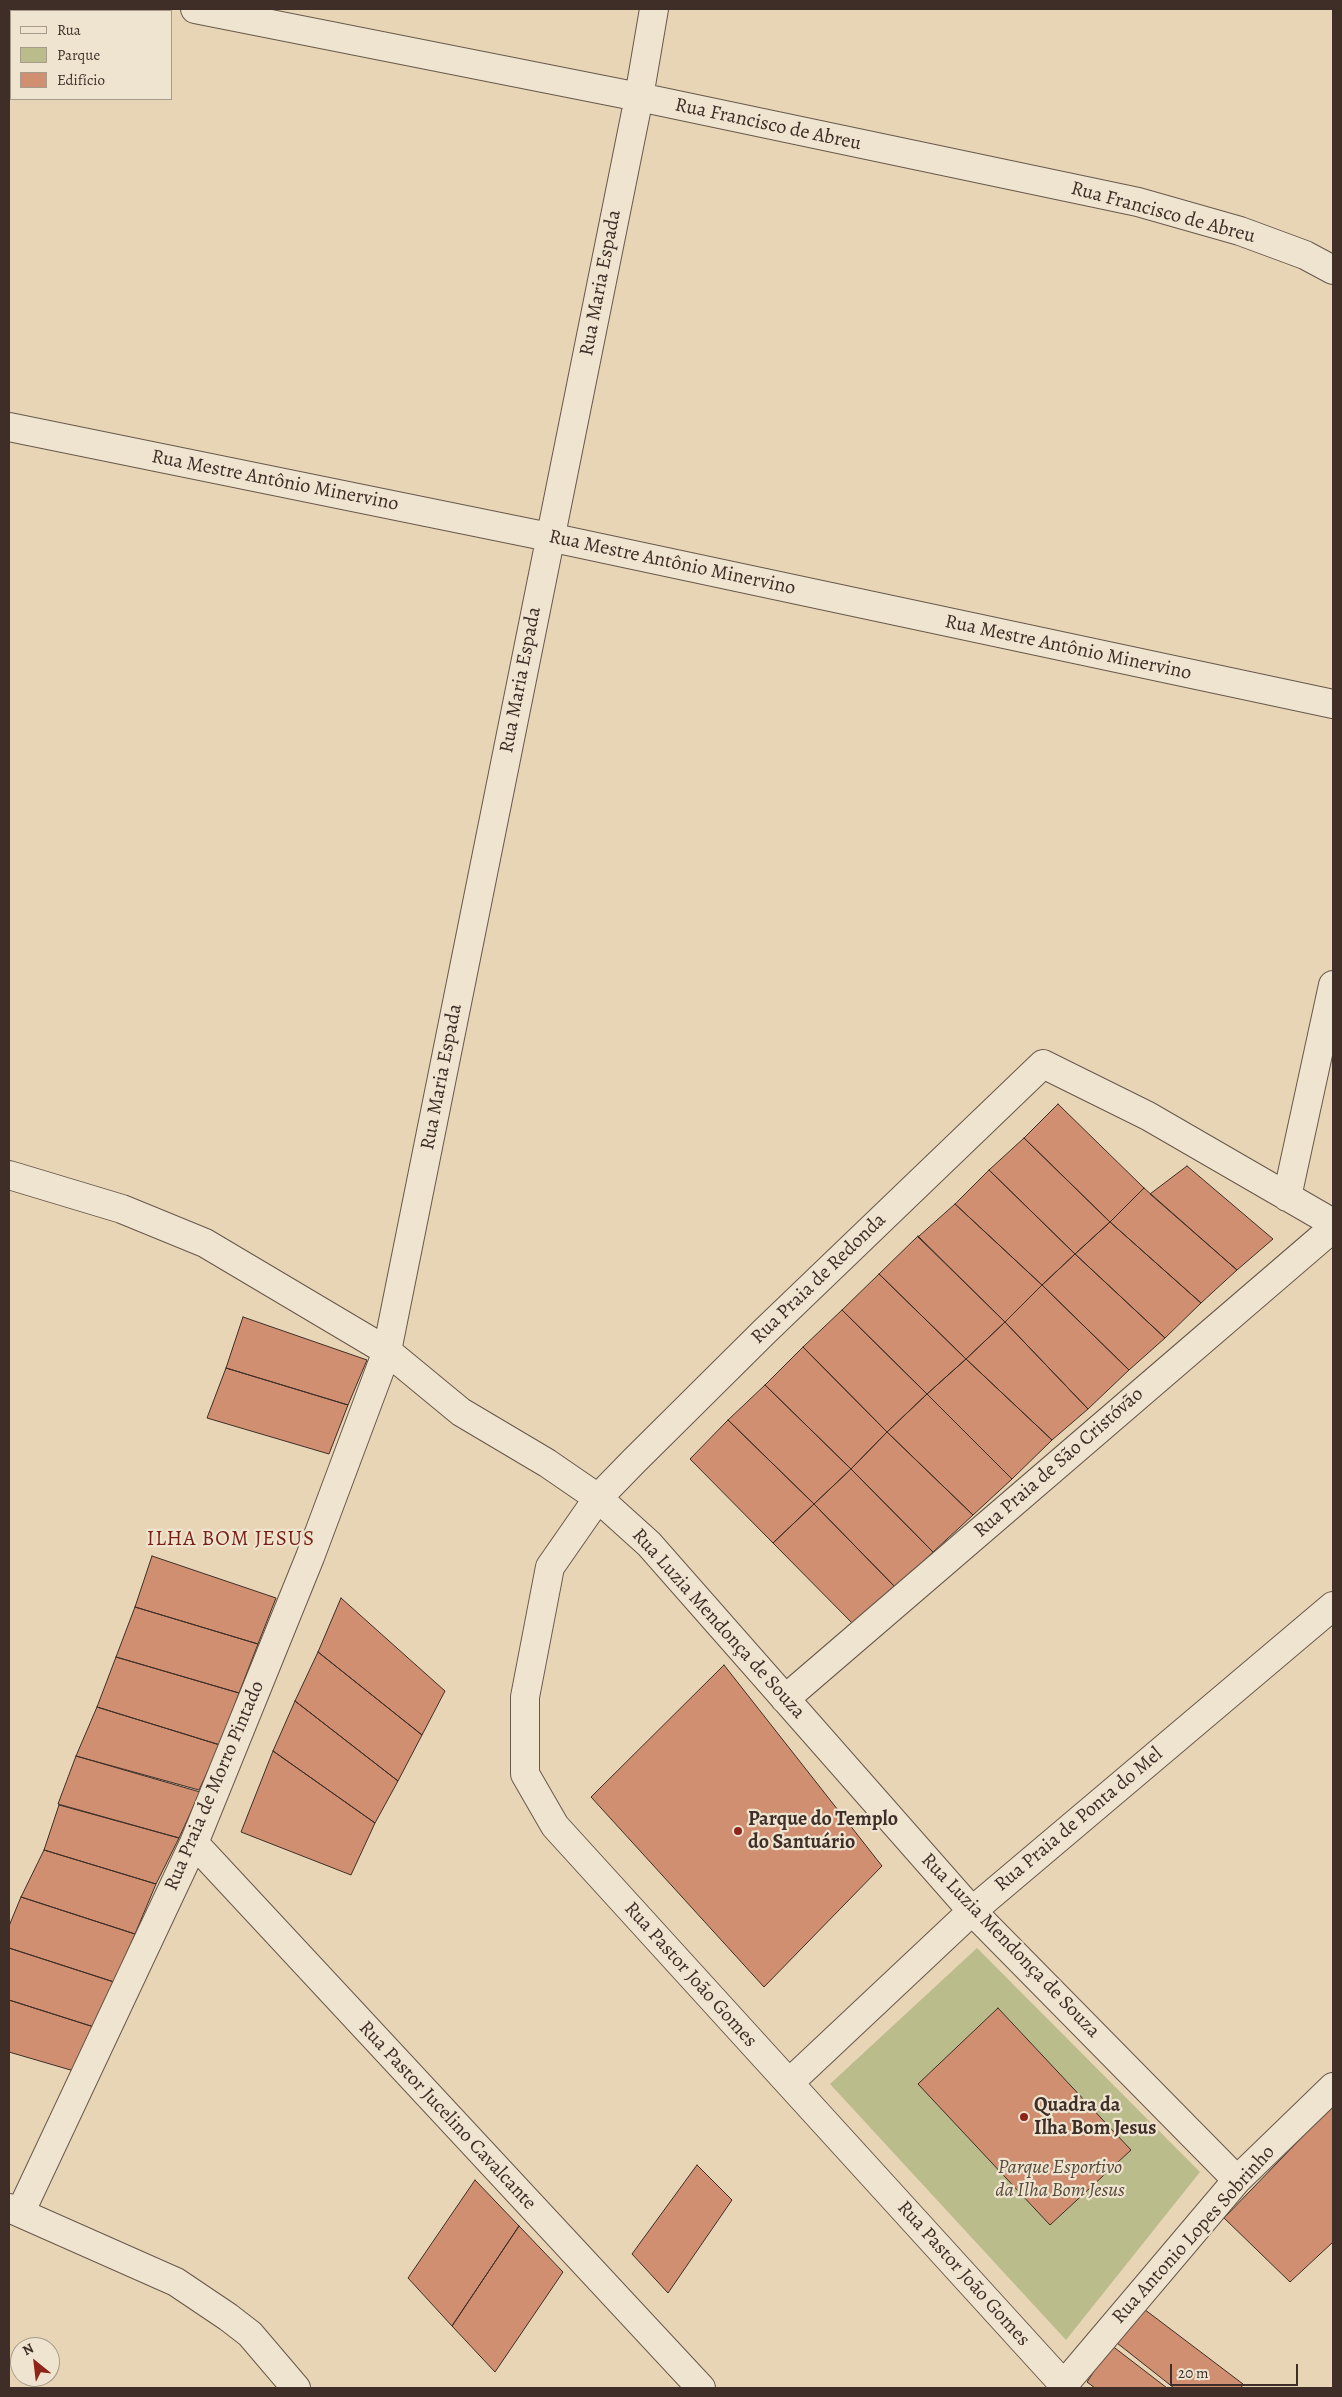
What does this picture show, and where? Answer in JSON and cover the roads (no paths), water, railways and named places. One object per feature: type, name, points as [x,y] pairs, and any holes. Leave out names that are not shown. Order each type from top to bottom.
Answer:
[{"type":"street","name":"Rua Francisco de Abreu","points":[[195,9],[639,97],[1138,202],[1240,231],[1305,255],[1333,270]]},
{"type":"street","name":"Rua Maria Espada","points":[[387,1351],[549,537],[639,97],[654,9]]},
{"type":"street","name":"Rua Mestre Antônio Minervino","points":[[9,428],[549,537],[1333,704]]},
{"type":"street","points":[[1333,985],[1287,1197],[1333,1223]]},
{"type":"street","name":"Rua Praia de Redonda","points":[[598,1498],[764,1332],[1043,1064],[1148,1116],[1287,1197]]},
{"type":"street","name":"Rua Luzia Mendonça de Souza","points":[[9,1176],[122,1209],[206,1244],[387,1351],[461,1412],[547,1463],[598,1498],[649,1544],[972,1911],[1237,2180]]},
{"type":"street","name":"Rua Praia de São Cristóvão","points":[[785,1699],[1333,1228]]},
{"type":"street","name":"Rua Praia de Morro Pintado","points":[[15,2210],[194,1843],[310,1557],[387,1351]]},
{"type":"street","name":"Rua Pastor João Gomes","points":[[598,1498],[550,1567],[525,1698],[525,1774],[555,1826],[1062,2386]]},
{"type":"street","name":"Rua Praia de Ponta do Mel","points":[[788,2082],[972,1911],[1333,1606]]},
{"type":"street","name":"Rua Pastor Jucelino Cavalcante","points":[[194,1843],[701,2388]]},
{"type":"street","name":"Rua Antonio Lopes Sobrinho","points":[[1062,2386],[1237,2180],[1333,2087]]},
{"type":"street","points":[[15,2210],[176,2282],[250,2334],[296,2388]]},
{"type":"place","name":"Parque do Templo do Santuário","points":[[738,1831]]},
{"type":"place","name":"Quadra da Ilha Bom Jesus","points":[[1024,2117]]},
{"type":"district","name":"ILHA BOM JESUS","points":[[231,1540]]},
{"type":"park label","name":"Parque Esportivo da Ilha Bom Jesus","points":[[1060,2180]]}]
